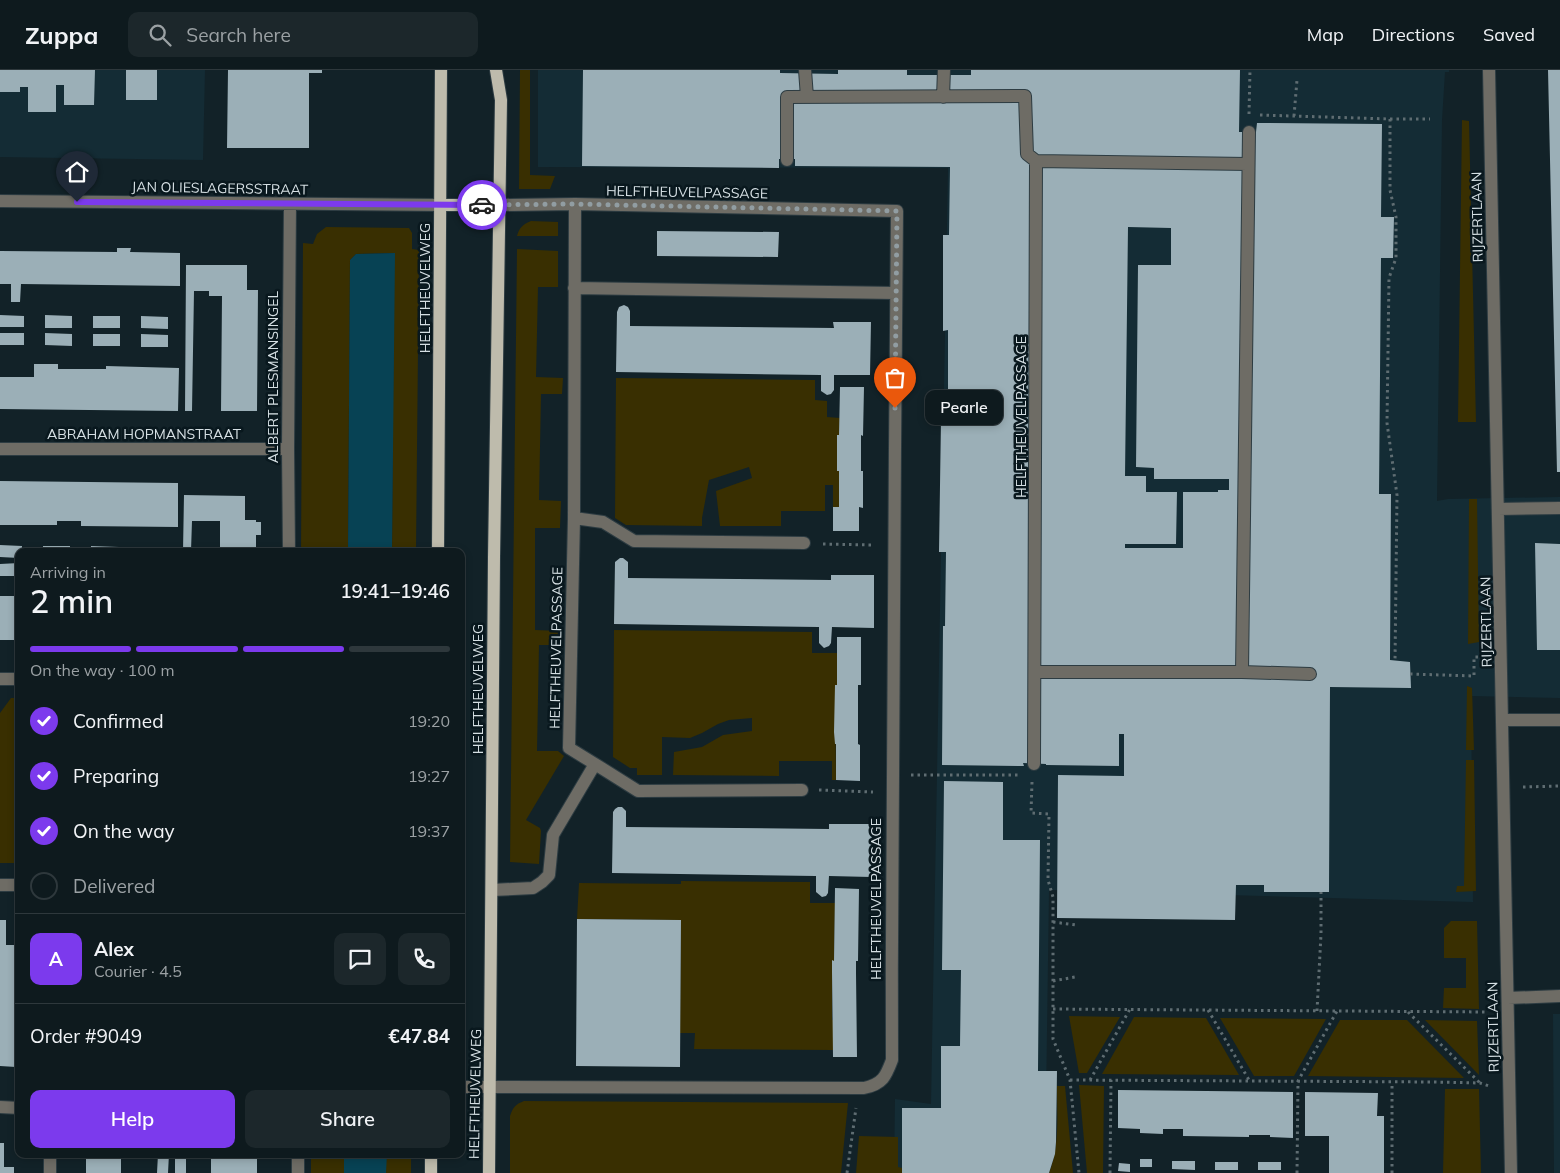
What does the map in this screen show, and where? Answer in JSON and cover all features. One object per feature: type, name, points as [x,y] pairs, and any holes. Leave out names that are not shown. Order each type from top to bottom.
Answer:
[{"type":"main road","name":"HELFTHEUVELWEG","points":[[438,548],[441,70]]},
{"type":"main road","name":"HELFTHEUVELWEG","points":[[489,1173],[501,100],[496,70]]},
{"type":"main road","name":"HELFTHEUVELWEG","points":[[440,205],[499,205]]},
{"type":"main road","points":[[430,1173],[431,1158]]},
{"type":"street","points":[[805,70],[807,98]]},
{"type":"street","points":[[942,97],[944,70]]},
{"type":"street","name":"RIJZERTLAAN","points":[[1490,70],[1511,1173]]},
{"type":"street","name":"HELFTHEUVELPASSAGE","points":[[787,160],[787,97],[1025,96],[1027,154],[1036,161],[1035,672],[1033,769]]},
{"type":"street","points":[[1242,672],[1249,132]]},
{"type":"street","points":[[1036,161],[1248,164]]},
{"type":"street","name":"JAN OLIESLAGERSSTRAAT","points":[[0,201],[440,205]]},
{"type":"street","name":"ALBERT PLESMANSINGEL","points":[[289,548],[290,204]]},
{"type":"street","name":"HELFTHEUVELPASSAGE","points":[[574,204],[574,518],[569,748],[638,791],[802,790]]},
{"type":"street","name":"HELFTHEUVELPASSAGE","points":[[465,1087],[859,1088],[874,1086],[887,1075],[892,1060],[891,793],[897,211],[574,204],[499,205]]},
{"type":"street","points":[[574,288],[896,293]]},
{"type":"street","name":"ABRAHAM HOPMANSTRAAT","points":[[0,449],[288,449]]},
{"type":"street","points":[[1498,509],[1560,508]]},
{"type":"street","points":[[574,518],[602,522],[634,542],[804,543]]},
{"type":"street","points":[[1035,672],[1242,672],[1310,674]]},
{"type":"street","points":[[0,679],[15,679]]},
{"type":"street","points":[[1503,720],[1560,720]]},
{"type":"street","points":[[492,890],[533,888],[549,875],[553,835],[595,764]]},
{"type":"street","points":[[0,885],[15,885]]},
{"type":"street","points":[[1508,998],[1560,996]]},
{"type":"street","points":[[0,1107],[15,1108]]},
{"type":"street","points":[[50,1158],[50,1173]]},
{"type":"street","points":[[298,1158],[298,1173]]},
{"type":"path","points":[[1249,132],[1250,70]]},
{"type":"path","points":[[1294,116],[1297,80]]},
{"type":"path","points":[[1249,115],[1430,119]]},
{"type":"path","points":[[1390,119],[1390,190],[1396,217],[1396,258],[1389,278],[1387,423],[1397,495],[1395,661]]},
{"type":"path","points":[[804,543],[895,545]]},
{"type":"path","points":[[1410,674],[1474,676],[1474,657],[1502,657]]},
{"type":"path","points":[[1033,769],[1032,813],[1049,814],[1048,880],[1053,896],[1053,1039],[1070,1080],[1079,1173]]},
{"type":"path","points":[[892,775],[1022,775]]},
{"type":"path","points":[[1503,787],[1560,786]]},
{"type":"path","points":[[802,790],[891,793]]},
{"type":"path","points":[[1317,1011],[1321,934],[1320,892]]},
{"type":"path","points":[[1053,922],[1076,925]]},
{"type":"path","points":[[1053,981],[1075,977]]},
{"type":"path","points":[[1053,1008],[1508,1012]]},
{"type":"path","points":[[1090,1080],[1130,1009]]},
{"type":"path","points":[[1208,1010],[1249,1081]]},
{"type":"path","points":[[1297,1173],[1298,1081],[1337,1011]]},
{"type":"path","points":[[1408,1012],[1480,1083]]},
{"type":"path","points":[[1070,1080],[1480,1083],[1509,1091]]},
{"type":"path","points":[[1110,1173],[1111,1080]]},
{"type":"path","points":[[1392,1082],[1392,1173]]},
{"type":"path","points":[[847,1173],[859,1088]]},
{"type":"shaded area","points":[[0,70],[205,70],[203,160],[0,157]]},
{"type":"shaded area","points":[[520,70],[530,70],[530,175],[555,176],[550,189],[519,189]]},
{"type":"shaded area","points":[[538,70],[1449,70],[1449,72],[1445,72],[1442,120],[1437,501],[1448,499],[1560,497],[1560,698],[1471,696],[1473,902],[1049,890],[1045,1173],[894,1173],[895,1099],[931,1104],[948,168],[538,167]]},
{"type":"shaded area","points":[[1462,120],[1469,121],[1476,422],[1458,422]]},
{"type":"shaded area","points":[[531,221],[558,222],[558,236],[517,236],[522,227]]},
{"type":"shaded area","points":[[326,227],[409,228],[412,233],[412,249],[419,250],[416,548],[392,548],[394,253],[356,254],[350,260],[348,548],[301,548],[303,243],[313,244],[317,234]]},
{"type":"shaded area","points":[[517,249],[558,251],[558,287],[538,287],[536,377],[563,378],[562,394],[541,394],[539,500],[561,501],[560,528],[535,528],[535,630],[560,631],[560,645],[539,645],[537,751],[558,751],[564,756],[526,820],[540,828],[541,831],[539,864],[510,862]]},
{"type":"shaded area","points":[[616,378],[815,380],[815,400],[827,401],[827,417],[840,418],[837,471],[839,471],[839,507],[833,507],[833,485],[825,485],[825,511],[781,511],[781,526],[720,526],[716,491],[752,478],[749,467],[709,480],[702,526],[626,525],[615,518]]},
{"type":"shaded area","points":[[1469,499],[1477,499],[1479,642],[1468,644]]},
{"type":"shaded area","points":[[614,630],[812,632],[812,653],[837,653],[837,685],[835,685],[836,780],[832,780],[832,761],[779,761],[779,776],[673,775],[674,752],[702,747],[723,735],[752,731],[752,718],[729,720],[690,738],[662,737],[662,775],[637,775],[637,768],[630,768],[613,757]]},
{"type":"shaded area","points":[[1467,686],[1472,688],[1474,750],[1466,750]]},
{"type":"shaded area","points":[[11,698],[15,698],[15,863],[0,863],[0,713]]},
{"type":"shaded area","points":[[1466,760],[1474,760],[1476,891],[1456,892],[1457,886],[1464,886]]},
{"type":"shaded area","points":[[681,881],[810,882],[810,903],[835,903],[834,961],[832,961],[833,1050],[694,1049],[695,1033],[680,1033],[681,920],[577,919],[579,883],[681,884]]},
{"type":"shaded area","points":[[1451,921],[1477,921],[1479,1009],[1443,1008],[1444,988],[1466,988],[1466,958],[1444,958],[1444,928]]},
{"type":"shaded area","points":[[1553,1014],[1560,1014],[1560,1173],[1554,1173]]},
{"type":"shaded area","points":[[1069,1016],[1120,1017],[1087,1073],[1079,1073]]},
{"type":"shaded area","points":[[1134,1017],[1206,1018],[1239,1075],[1102,1074]]},
{"type":"shaded area","points":[[1220,1018],[1326,1019],[1294,1076],[1254,1076]]},
{"type":"shaded area","points":[[1340,1020],[1407,1020],[1464,1078],[1308,1076]]},
{"type":"shaded area","points":[[1425,1020],[1477,1021],[1479,1075]]},
{"type":"shaded area","points":[[1079,1085],[1104,1086],[1103,1173],[1087,1173]]},
{"type":"shaded area","points":[[1057,1086],[1065,1086],[1073,1173],[1049,1173],[1055,1152]]},
{"type":"shaded area","points":[[1445,1089],[1479,1089],[1481,1173],[1443,1173]]},
{"type":"shaded area","points":[[524,1101],[848,1103],[841,1173],[510,1173],[510,1116],[515,1106]]},
{"type":"shaded area","points":[[859,1136],[898,1137],[898,1167],[902,1168],[902,1173],[856,1173]]},
{"type":"shaded area","points":[[311,1158],[344,1158],[344,1173],[311,1173]]},
{"type":"shaded area","points":[[386,1158],[411,1158],[411,1173],[386,1173]]},
{"type":"water","points":[[395,253],[392,548],[348,548],[350,260],[356,254]]},
{"type":"water","points":[[344,1158],[387,1158],[386,1173],[344,1173]]},
{"type":"building","points":[[0,70],[95,70],[94,105],[64,105],[64,85],[56,85],[56,112],[28,112],[28,87],[20,87],[20,92],[0,92]]},
{"type":"building","points":[[126,70],[157,70],[157,100],[126,100]]},
{"type":"building","points":[[228,70],[322,70],[322,73],[309,73],[309,148],[227,148]]},
{"type":"building","points":[[583,70],[780,70],[780,73],[838,74],[838,70],[907,70],[907,75],[971,75],[971,70],[1240,70],[1239,132],[1256,132],[1257,123],[1382,124],[1381,217],[1394,217],[1393,258],[1381,258],[1379,494],[1391,494],[1390,660],[1410,662],[1411,688],[1330,687],[1329,892],[1264,892],[1264,885],[1236,885],[1235,920],[1057,918],[1058,775],[1124,776],[1124,734],[1119,734],[1119,766],[1023,763],[1024,766],[942,765],[943,626],[945,626],[946,552],[939,552],[941,419],[942,408],[948,408],[948,330],[943,331],[943,235],[949,235],[950,167],[795,166],[795,159],[779,159],[779,168],[582,166]],"holes":[[[1128,227],[1171,228],[1171,265],[1138,265],[1136,467],[1154,468],[1154,479],[1229,479],[1229,490],[1218,490],[1218,492],[1183,492],[1183,548],[1125,548],[1125,544],[1176,544],[1177,492],[1146,492],[1146,476],[1125,476]]]},
{"type":"building","points":[[1548,70],[1560,70],[1560,472],[1557,472]]},
{"type":"building","points":[[657,231],[779,232],[778,257],[657,256]]},
{"type":"building","points":[[117,248],[131,248],[130,252],[180,253],[180,286],[21,284],[20,302],[11,302],[11,284],[0,284],[0,251],[117,252]]},
{"type":"building","points":[[186,265],[247,265],[247,290],[258,290],[257,411],[221,411],[222,296],[209,296],[209,291],[194,291],[192,411],[185,411]]},
{"type":"building","points":[[624,305],[630,311],[630,326],[834,328],[833,322],[871,322],[870,375],[834,375],[834,390],[831,394],[827,395],[821,391],[821,375],[616,372],[617,312],[619,307]]},
{"type":"building","points":[[0,315],[24,316],[24,327],[0,327]]},
{"type":"building","points":[[45,315],[72,316],[72,328],[45,328]]},
{"type":"building","points":[[93,316],[120,316],[120,328],[93,328]]},
{"type":"building","points":[[141,316],[168,317],[168,329],[141,328]]},
{"type":"building","points":[[0,333],[24,333],[24,345],[0,345]]},
{"type":"building","points":[[45,333],[72,334],[72,346],[45,345]]},
{"type":"building","points":[[93,334],[120,334],[120,346],[93,346]]},
{"type":"building","points":[[141,334],[168,335],[168,347],[141,347]]},
{"type":"building","points":[[34,364],[58,364],[58,369],[106,369],[106,366],[179,368],[178,411],[0,409],[0,377],[34,377]]},
{"type":"building","points":[[840,387],[864,387],[863,436],[861,435],[863,508],[859,507],[859,531],[833,531],[833,507],[839,507],[837,435],[839,435]]},
{"type":"building","points":[[0,481],[178,483],[178,527],[81,526],[81,521],[57,521],[57,525],[0,525]]},
{"type":"building","points":[[184,495],[245,496],[245,520],[261,522],[261,535],[256,535],[256,548],[220,548],[220,521],[192,521],[191,548],[183,548]]},
{"type":"building","points":[[1535,543],[1560,544],[1560,650],[1537,650]]},
{"type":"building","points":[[0,545],[22,546],[22,548],[15,548],[15,558],[0,557]]},
{"type":"building","points":[[43,546],[70,546],[70,548],[43,548]]},
{"type":"building","points":[[91,546],[119,547],[119,548],[91,548]]},
{"type":"building","points":[[129,547],[166,547],[166,548]]},
{"type":"building","points":[[620,558],[628,562],[628,578],[831,580],[831,575],[874,575],[874,628],[832,627],[831,643],[824,648],[819,643],[819,627],[614,624],[615,562]]},
{"type":"building","points":[[15,563],[15,576],[0,576],[0,564]]},
{"type":"building","points":[[0,596],[15,596],[15,640],[0,640]]},
{"type":"building","points":[[837,637],[861,637],[861,685],[858,685],[860,781],[836,780],[834,732],[835,685],[837,685]]},
{"type":"building","points":[[944,781],[1003,782],[1003,840],[1040,840],[1038,1071],[1057,1071],[1056,1142],[1055,1154],[1049,1173],[902,1173],[902,1108],[941,1108],[941,1046],[960,1046],[961,970],[942,970]]},
{"type":"building","points":[[618,807],[622,807],[626,811],[626,827],[829,829],[829,824],[872,824],[871,877],[829,876],[828,893],[822,897],[816,892],[816,876],[612,873],[613,812]]},
{"type":"building","points":[[835,888],[859,889],[858,961],[856,961],[857,1057],[833,1057],[832,960],[834,961]]},
{"type":"building","points":[[577,919],[681,920],[680,1067],[576,1066]]},
{"type":"building","points":[[0,920],[6,920],[6,945],[15,945],[15,1067],[0,1066]]},
{"type":"building","points":[[1118,1090],[1293,1092],[1293,1138],[1270,1137],[1270,1135],[1249,1135],[1249,1137],[1183,1136],[1183,1129],[1163,1129],[1163,1134],[1140,1133],[1140,1129],[1118,1128]]},
{"type":"building","points":[[1305,1092],[1378,1093],[1377,1116],[1384,1116],[1384,1173],[1329,1173],[1329,1136],[1305,1136]]},
{"type":"building","points":[[0,1143],[4,1143],[4,1167],[14,1167],[14,1173],[0,1173]]},
{"type":"building","points":[[86,1158],[121,1158],[121,1173],[86,1173]]},
{"type":"building","points":[[158,1158],[169,1158],[168,1173],[157,1173]]},
{"type":"building","points":[[175,1158],[186,1158],[186,1173],[175,1173]]},
{"type":"building","points":[[211,1158],[257,1158],[257,1173],[211,1173]]},
{"type":"building","points":[[1140,1159],[1152,1159],[1152,1167],[1140,1167]]},
{"type":"building","points":[[1172,1161],[1195,1161],[1195,1170],[1172,1169]]},
{"type":"building","points":[[1215,1162],[1238,1162],[1238,1170],[1215,1170]]},
{"type":"building","points":[[1258,1162],[1281,1162],[1281,1170],[1258,1170]]},
{"type":"building","points":[[1119,1163],[1130,1164],[1130,1172],[1118,1171]]},
{"type":"way so far","points":[[482,205],[574,204],[897,211],[895,408]]},
{"type":"place","name":"Pearle","points":[[895,408]]},
{"type":"route","points":[[77,202],[482,205]]}]
